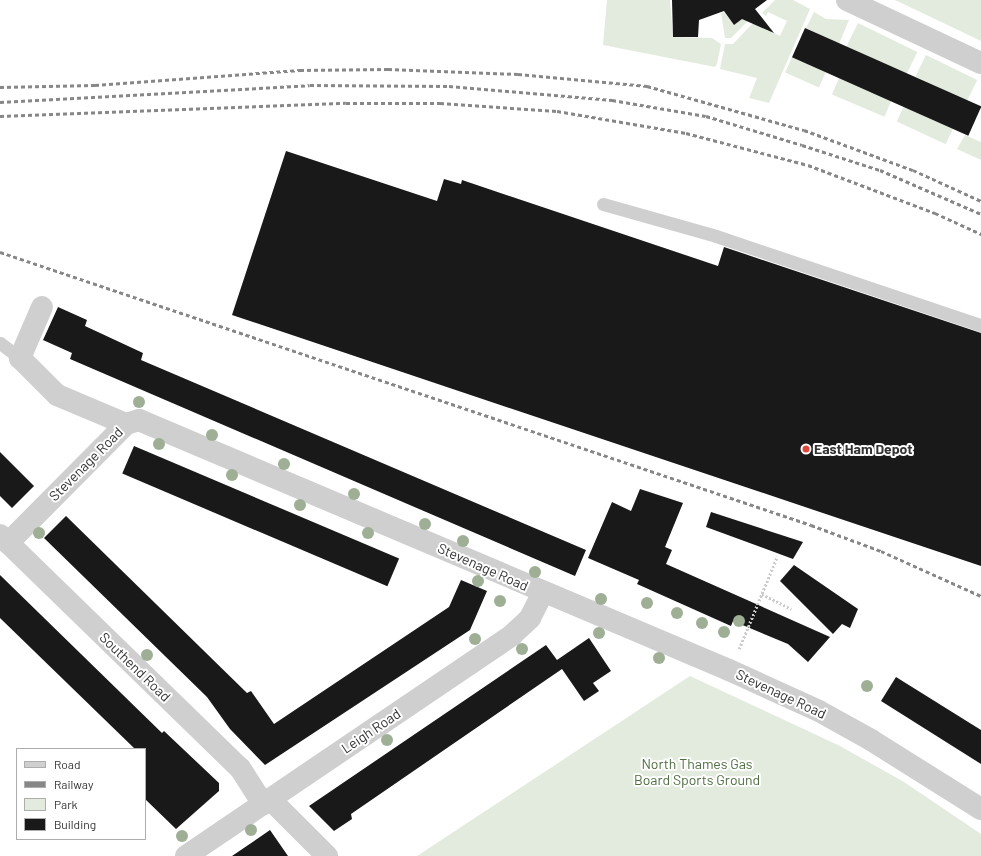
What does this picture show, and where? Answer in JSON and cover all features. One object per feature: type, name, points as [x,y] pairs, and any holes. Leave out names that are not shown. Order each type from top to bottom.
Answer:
[{"type":"street","points":[[847,0],[981,63]]},
{"type":"street","points":[[42,307],[20,358],[57,395],[126,424]]},
{"type":"street","name":"Stevenage Road","points":[[4,539],[126,424],[139,420],[543,593],[729,670],[819,711],[871,740],[981,809]]},
{"type":"street","name":"Southend Road","points":[[4,539],[240,768],[266,802],[327,856]]},
{"type":"street","name":"Leigh Road","points":[[186,856],[512,635],[530,618],[543,593]]},
{"type":"lane","points":[[603,204],[716,236],[981,325]]},
{"type":"lane","points":[[0,343],[20,358]]},
{"type":"path","points":[[729,670],[777,557]]},
{"type":"path","points":[[762,594],[791,609]]},
{"type":"green space","points":[[607,0],[670,0],[673,37],[712,38],[721,44],[717,64],[715,67],[603,45]]},
{"type":"green space","points":[[775,0],[793,0],[810,9],[769,103],[749,98],[757,78],[720,69],[725,44],[733,44],[754,22],[780,36],[787,21],[768,12],[766,16],[762,13]]},
{"type":"green space","points":[[895,0],[981,0],[981,41]]},
{"type":"green space","points":[[753,11],[755,14],[731,38],[725,38],[721,13],[724,12],[734,25]]},
{"type":"green space","points":[[814,12],[826,19],[849,20],[839,44],[806,28]]},
{"type":"green space","points":[[858,23],[917,52],[906,75],[847,46]]},
{"type":"green space","points":[[926,55],[977,80],[967,102],[915,77]]},
{"type":"green space","points":[[792,57],[826,72],[819,88],[785,73]]},
{"type":"green space","points":[[839,78],[891,100],[884,117],[832,95]]},
{"type":"green space","points":[[904,106],[953,129],[946,144],[897,121]]},
{"type":"green space","points":[[965,135],[981,142],[981,160],[957,149]]},
{"type":"green space","name":"North Thames Gas Board Sports Ground","points":[[690,676],[840,746],[904,782],[981,834],[981,856],[417,856]]},
{"type":"building","points":[[672,0],[767,0],[755,9],[774,33],[742,19],[734,25],[724,11],[699,20],[698,37],[673,37]]},
{"type":"building","points":[[805,28],[981,106],[968,136],[792,57]]},
{"type":"building","name":"East Ham Depot","points":[[286,151],[437,201],[444,179],[461,184],[462,180],[718,266],[724,247],[981,333],[981,566],[232,315]]},
{"type":"building","points":[[58,307],[87,320],[85,326],[143,353],[141,360],[586,550],[575,576],[70,359],[72,353],[43,340]]},
{"type":"building","points":[[134,446],[399,559],[387,586],[122,474]]},
{"type":"building","points":[[0,452],[34,486],[12,508],[0,496]]},
{"type":"building","points":[[640,489],[683,503],[665,547],[672,550],[666,564],[830,637],[808,662],[788,644],[733,621],[731,626],[637,584],[639,580],[588,558],[612,502],[631,511]]},
{"type":"building","points":[[711,512],[803,542],[793,559],[706,527]]},
{"type":"building","points":[[66,516],[247,693],[251,691],[274,724],[449,607],[461,580],[487,591],[470,630],[265,765],[230,729],[207,697],[44,538]]},
{"type":"building","points":[[794,565],[858,609],[850,628],[842,624],[833,634],[780,581]]},
{"type":"building","points":[[0,575],[162,733],[164,731],[219,783],[219,791],[176,829],[146,800],[146,748],[134,748],[0,618]]},
{"type":"building","points":[[589,638],[611,671],[593,683],[599,691],[584,701],[562,669],[351,814],[352,819],[334,831],[309,806],[546,645],[557,660]]},
{"type":"building","points":[[896,677],[981,730],[981,764],[881,701]]},
{"type":"building","points":[[270,830],[288,856],[232,856],[257,839]]},
{"type":"railway","points":[[0,87],[95,85],[300,70],[388,69],[518,74],[647,86],[804,130],[913,170],[981,201]]},
{"type":"railway","points":[[0,102],[310,85],[449,86],[612,100],[706,116],[802,145],[880,170],[981,214]]},
{"type":"railway","points":[[0,116],[346,103],[440,103],[557,111],[686,133],[808,165],[935,213],[981,234]]},
{"type":"railway","points":[[0,252],[811,525],[881,551],[981,596]]},
{"type":"place","name":"East Ham Depot","points":[[806,449]]}]
